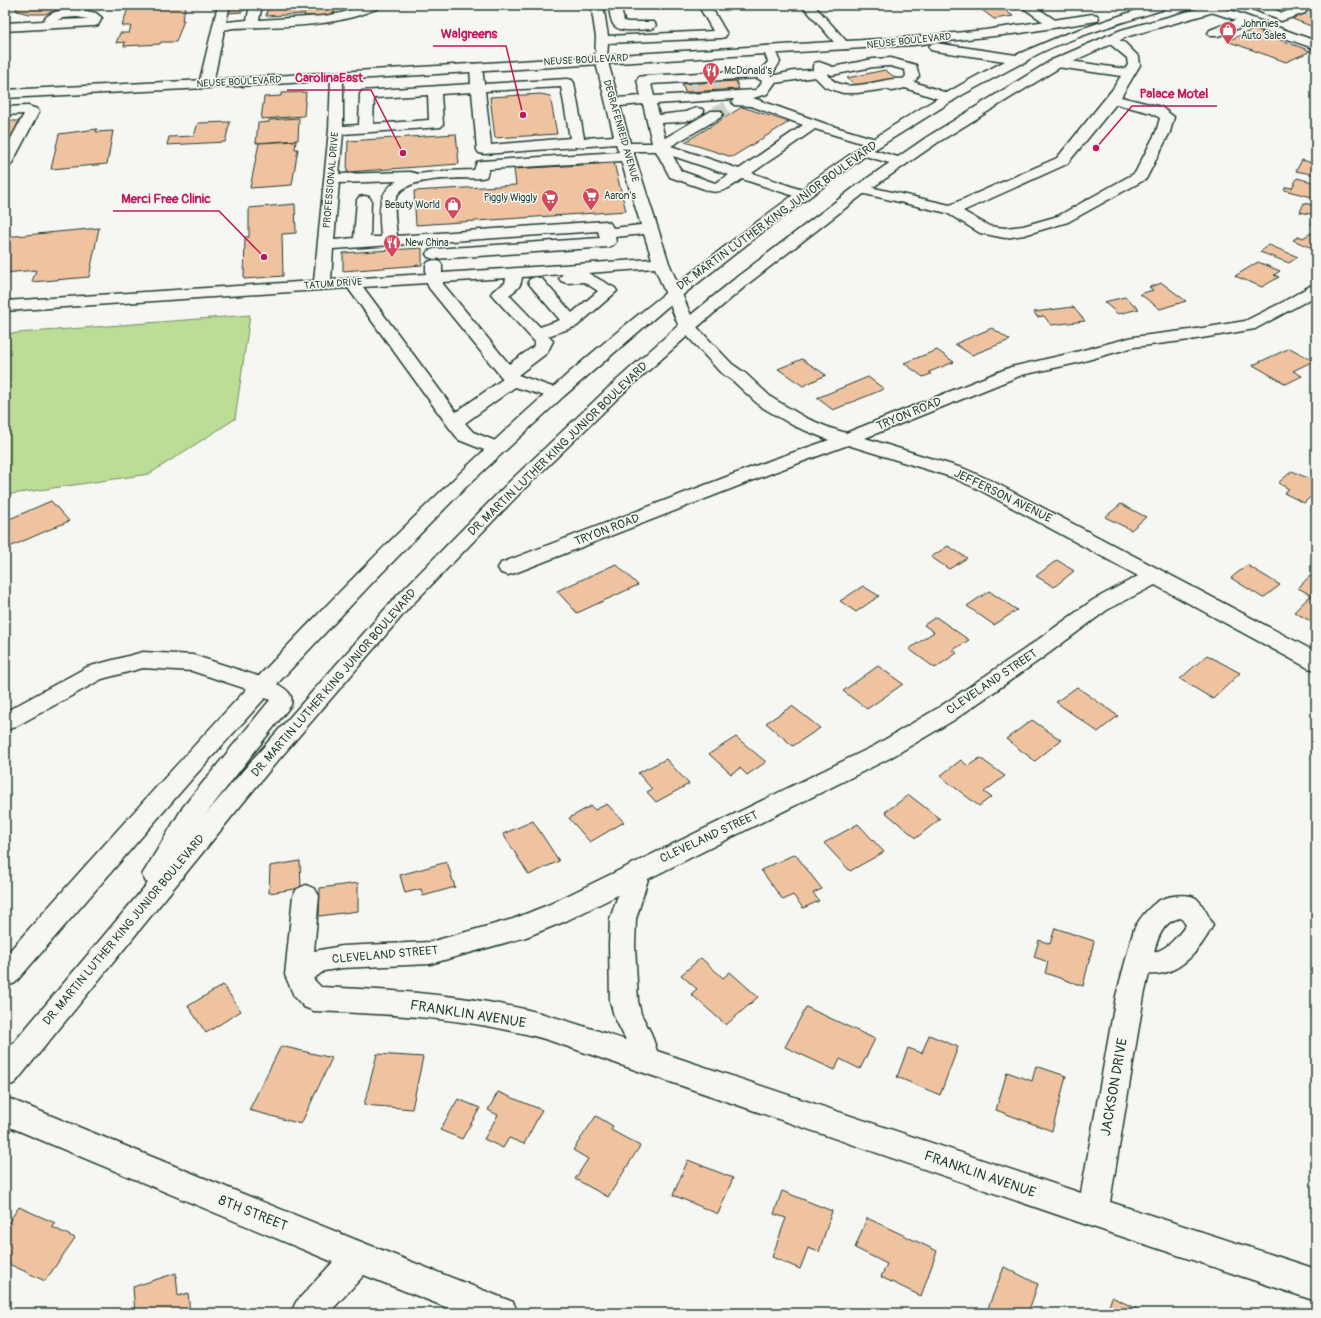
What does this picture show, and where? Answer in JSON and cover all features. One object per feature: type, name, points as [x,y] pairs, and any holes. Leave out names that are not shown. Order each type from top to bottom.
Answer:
[{"type":"main road","points":[[206,84],[224,5]]},
{"type":"main road","points":[[252,23],[256,5]]},
{"type":"main road","points":[[218,28],[232,24],[329,19],[349,11],[376,5]]},
{"type":"main road","name":"DEGRAFENREID AVENUE","points":[[597,5],[602,40],[601,59],[625,148],[661,263],[672,293]]},
{"type":"main road","points":[[614,5],[619,23],[626,26],[665,24]]},
{"type":"main road","points":[[602,40],[721,34],[704,5]]},
{"type":"main road","points":[[808,5],[844,46]]},
{"type":"main road","points":[[1025,5],[1055,24]]},
{"type":"main road","name":"NEUSE BOULEVARD","points":[[5,94],[206,84],[805,47],[860,46],[990,33],[1055,24],[1161,6]]},
{"type":"main road","name":"DR. MARTIN LUTHER KING JUNIOR BOULEVARD","points":[[5,975],[138,823],[262,686],[395,545],[496,448],[555,394],[672,293],[869,147],[948,98],[1017,59],[1063,39],[1161,6]]},
{"type":"main road","points":[[1218,7],[1248,20],[1316,45]]},
{"type":"main road","name":"DR. MARTIN LUTHER KING JUNIOR BOULEVARD","points":[[5,1074],[266,759],[401,604],[516,486],[614,392],[687,327],[743,280],[861,189],[972,115],[1057,63],[1125,33],[1218,7]]},
{"type":"main road","points":[[1265,9],[1295,8]]},
{"type":"main road","points":[[1265,9],[1293,24]]},
{"type":"main road","points":[[1214,34],[1248,20]]},
{"type":"main road","points":[[697,22],[713,21]]},
{"type":"main road","points":[[1105,24],[1125,33]]},
{"type":"main road","points":[[5,27],[47,25]]},
{"type":"main road","points":[[626,26],[628,39]]},
{"type":"main road","points":[[952,210],[1062,161],[1113,99],[1134,65],[1133,57],[1121,46],[1110,40]]},
{"type":"main road","points":[[860,46],[940,48],[1128,73]]},
{"type":"main road","points":[[805,47],[815,70],[819,72],[822,78],[838,88],[855,90],[894,83],[906,84],[948,98]]},
{"type":"main road","points":[[672,79],[683,83],[733,80],[759,76],[768,70],[774,62],[769,50]]},
{"type":"main road","points":[[645,57],[653,80]]},
{"type":"main road","points":[[814,124],[726,184],[715,188],[675,174],[669,160],[660,147],[644,80],[794,75],[815,70],[832,71],[873,63],[891,62],[911,68],[913,76],[906,84]]},
{"type":"main road","points":[[476,67],[484,150],[578,142],[625,148]]},
{"type":"main road","points":[[366,129],[367,74]]},
{"type":"main road","name":"PROFESSIONAL DRIVE","points":[[322,285],[336,130],[337,76]]},
{"type":"main road","points":[[759,76],[775,92],[814,124]]},
{"type":"main road","points":[[613,102],[757,94],[764,91],[767,87],[759,76]]},
{"type":"main road","points":[[367,94],[567,83],[578,142]]},
{"type":"main road","points":[[336,130],[436,124],[434,91]]},
{"type":"main road","points":[[21,110],[31,92]]},
{"type":"main road","points":[[861,189],[952,210],[985,230],[1005,233],[1024,230],[1064,219],[1141,176],[1168,117],[1156,110],[1113,99]]},
{"type":"main road","points":[[660,147],[738,102],[752,102],[814,124],[900,162]]},
{"type":"main road","points":[[5,111],[31,110],[32,112],[5,162]]},
{"type":"main road","points":[[654,120],[688,116],[697,112]]},
{"type":"main road","points":[[389,240],[389,197],[395,186],[414,178],[481,174],[482,165],[625,148],[660,147],[803,195]]},
{"type":"main road","points":[[332,180],[410,176],[414,178]]},
{"type":"main road","points":[[362,242],[364,200]]},
{"type":"main road","points":[[326,245],[605,226],[608,242],[434,254]]},
{"type":"main road","points":[[606,233],[650,229]]},
{"type":"main road","points":[[433,238],[436,285],[510,377],[555,394]]},
{"type":"main road","name":"TATUM DRIVE","points":[[5,306],[435,277],[514,278],[661,263]]},
{"type":"main road","points":[[454,422],[510,377],[541,349],[544,341],[537,334],[499,294],[514,278],[536,282],[565,273],[587,277],[609,291],[571,322],[537,334]]},
{"type":"main road","points":[[536,282],[571,322]]},
{"type":"main road","points":[[352,283],[454,422],[466,436],[496,448]]},
{"type":"main road","name":"TRYON ROAD","points":[[508,568],[846,439],[1017,371],[1133,342],[1190,335],[1249,325],[1289,305],[1316,289]]},
{"type":"main road","name":"JEFFERSON AVENUE","points":[[672,293],[687,327],[726,368],[739,377],[766,402],[800,422],[823,432],[958,473],[985,485],[1316,662]]},
{"type":"main road","name":"CLEVELAND STREET","points":[[298,975],[318,961],[342,957],[430,953],[517,929],[557,913],[882,752],[952,709],[1033,654],[1100,605],[1154,576]]},
{"type":"main road","points":[[5,722],[95,673],[143,660],[193,663],[262,686],[279,695],[281,700],[280,705],[192,814],[115,941]]},
{"type":"main road","points":[[638,872],[623,919],[623,980],[624,1001],[628,1016],[637,1033],[646,1060]]},
{"type":"main road","points":[[298,975],[306,896]]},
{"type":"main road","name":"JACKSON DRIVE","points":[[1093,1212],[1130,996],[1138,962]]},
{"type":"main road","name":"FRANKLIN AVENUE","points":[[298,975],[304,988],[314,999],[363,1001],[450,1008],[515,1019],[581,1038],[1093,1212],[1316,1285]]},
{"type":"main road","name":"8TH STREET","points":[[5,1111],[359,1257],[502,1313]]},
{"type":"main road","points":[[307,1313],[359,1257]]},
{"type":"green space","points":[[250,315],[235,419],[149,474],[5,495],[5,334]]},
{"type":"building","points":[[17,5],[100,5],[100,7],[61,9],[45,14],[29,14],[17,11]]},
{"type":"building","points":[[129,5],[186,5],[182,20],[184,20],[176,42],[124,46],[125,42],[116,43],[120,33],[129,33],[131,26],[122,26]]},
{"type":"building","points":[[229,5],[251,5],[242,12],[227,13]]},
{"type":"building","points":[[268,5],[335,5],[334,15],[304,16],[305,14],[266,16]]},
{"type":"building","points":[[998,5],[1013,16],[994,19],[978,7]]},
{"type":"building","points":[[1288,5],[1310,5],[1316,8],[1316,28],[1290,18],[1307,13]]},
{"type":"building","points":[[1259,27],[1267,30],[1261,33],[1311,51],[1286,62],[1227,41]]},
{"type":"building","points":[[885,70],[897,79],[858,87],[847,78]]},
{"type":"building","name":"McDonald's","points":[[736,81],[739,89],[685,92],[682,84]]},
{"type":"building","points":[[306,92],[304,116],[261,119],[264,97],[281,96],[281,93]]},
{"type":"building","points":[[541,94],[550,96],[557,134],[495,138],[490,97]]},
{"type":"building","points":[[742,107],[789,122],[732,157],[685,142]]},
{"type":"building","points":[[299,118],[298,140],[256,143],[258,123],[269,122],[269,120]]},
{"type":"building","points":[[5,121],[19,121],[5,154]]},
{"type":"building","points":[[230,122],[225,142],[167,145],[169,137],[194,136],[198,123]]},
{"type":"building","points":[[97,129],[96,132],[113,131],[107,164],[51,169],[59,134]]},
{"type":"building","points":[[456,134],[459,164],[347,172],[348,141]]},
{"type":"building","points":[[296,141],[295,149],[298,149],[292,185],[250,188],[259,143]]},
{"type":"building","points":[[1302,160],[1316,164],[1316,175],[1296,171]]},
{"type":"building","points":[[614,163],[626,211],[416,225],[414,191],[516,185],[514,169]]},
{"type":"building","points":[[1297,178],[1316,183],[1314,191],[1316,191],[1316,198],[1284,190],[1286,187],[1292,188]]},
{"type":"building","points":[[1304,203],[1316,206],[1316,225],[1311,224],[1315,215],[1300,212]]},
{"type":"building","points":[[295,204],[296,233],[282,234],[283,276],[244,279],[245,237],[249,237],[249,208]]},
{"type":"building","points":[[99,228],[89,277],[32,282],[36,270],[5,273],[5,237]]},
{"type":"building","points":[[1311,233],[1316,234],[1316,250],[1293,240],[1299,236],[1303,238]]},
{"type":"building","points":[[1269,245],[1298,257],[1289,263],[1260,252]]},
{"type":"building","points":[[422,248],[422,265],[343,271],[343,253]]},
{"type":"building","points":[[1258,262],[1280,271],[1274,275],[1279,277],[1262,287],[1235,276]]},
{"type":"building","points":[[1162,283],[1186,301],[1160,309],[1140,294],[1153,290],[1149,287]]},
{"type":"building","points":[[1125,297],[1139,309],[1118,314],[1104,302]]},
{"type":"building","points":[[1073,307],[1085,321],[1051,325],[1044,316],[1037,317],[1034,312]]},
{"type":"building","points":[[992,328],[1010,340],[972,355],[955,344]]},
{"type":"building","points":[[1290,348],[1313,361],[1293,371],[1302,376],[1286,384],[1253,365]]},
{"type":"building","points":[[937,350],[954,362],[929,372],[931,374],[923,377],[904,363]]},
{"type":"building","points":[[802,359],[826,375],[803,386],[778,369]]},
{"type":"building","points":[[868,377],[884,389],[833,410],[817,398]]},
{"type":"building","points":[[1292,471],[1316,482],[1316,492],[1304,503],[1284,493],[1289,489],[1278,483]]},
{"type":"building","points":[[51,501],[69,521],[5,549],[5,521]]},
{"type":"building","points":[[1121,504],[1146,517],[1131,530],[1105,517]]},
{"type":"building","points":[[948,546],[967,558],[949,569],[931,557]]},
{"type":"building","points":[[1057,560],[1074,571],[1054,587],[1036,576]]},
{"type":"building","points":[[616,564],[638,585],[577,613],[557,591]]},
{"type":"building","points":[[1247,565],[1280,585],[1263,598],[1231,578]]},
{"type":"building","points":[[1310,576],[1316,579],[1316,593],[1313,596],[1298,588]]},
{"type":"building","points":[[863,586],[879,596],[856,612],[840,601]]},
{"type":"building","points":[[989,591],[1017,610],[994,625],[967,606]]},
{"type":"building","points":[[1310,596],[1316,599],[1316,624],[1294,612]]},
{"type":"building","points":[[936,617],[969,640],[953,650],[957,653],[935,668],[909,649],[934,632],[924,625]]},
{"type":"building","points":[[1207,655],[1240,673],[1213,699],[1180,679]]},
{"type":"building","points":[[878,666],[903,684],[867,709],[843,691]]},
{"type":"building","points":[[1077,687],[1118,716],[1098,732],[1056,702]]},
{"type":"building","points":[[792,706],[820,728],[793,746],[766,723]]},
{"type":"building","points":[[1032,720],[1061,740],[1035,761],[1006,739]]},
{"type":"building","points":[[736,737],[766,762],[747,775],[740,768],[731,774],[709,754]]},
{"type":"building","points":[[980,758],[1005,776],[984,792],[991,797],[979,806],[940,776],[961,760],[968,766]]},
{"type":"building","points":[[666,759],[689,784],[656,802],[647,792],[652,789],[638,773]]},
{"type":"building","points":[[909,795],[940,819],[916,838],[885,812]]},
{"type":"building","points":[[607,804],[624,822],[590,842],[569,818],[591,806],[595,810]]},
{"type":"building","points":[[533,821],[559,861],[529,875],[503,834]]},
{"type":"building","points":[[858,824],[884,852],[850,871],[824,843]]},
{"type":"building","points":[[795,854],[822,889],[813,893],[819,901],[803,908],[793,895],[783,900],[761,870]]},
{"type":"building","points":[[300,861],[301,888],[269,893],[270,866]]},
{"type":"building","points":[[447,862],[455,887],[423,896],[421,889],[405,893],[400,875]]},
{"type":"building","points":[[358,883],[358,911],[319,916],[320,888]]},
{"type":"building","points":[[1055,928],[1094,941],[1083,986],[1045,973],[1048,962],[1034,957],[1039,940],[1050,944]]},
{"type":"building","points":[[701,958],[723,978],[730,972],[758,997],[726,1025],[691,994],[697,989],[681,975]]},
{"type":"building","points":[[223,985],[241,1011],[206,1033],[188,1006]]},
{"type":"building","points":[[806,1007],[875,1039],[860,1069],[840,1059],[835,1070],[785,1047]]},
{"type":"building","points":[[929,1035],[958,1047],[940,1095],[897,1077],[908,1048],[922,1053]]},
{"type":"building","points":[[281,1046],[332,1058],[301,1124],[249,1110]]},
{"type":"building","points":[[377,1054],[423,1057],[412,1109],[364,1105]]},
{"type":"building","points":[[1036,1066],[1066,1076],[1052,1131],[996,1110],[1007,1072],[1032,1081]]},
{"type":"building","points":[[498,1092],[542,1110],[524,1144],[509,1138],[503,1148],[484,1139],[498,1115],[488,1110]]},
{"type":"building","points":[[458,1099],[480,1108],[462,1139],[440,1130]]},
{"type":"building","points":[[596,1116],[613,1126],[611,1130],[640,1146],[608,1197],[575,1179],[588,1159],[573,1150]]},
{"type":"building","points":[[688,1160],[733,1178],[718,1214],[673,1195]]},
{"type":"building","points":[[782,1191],[832,1211],[819,1252],[808,1248],[800,1269],[772,1257],[786,1218],[774,1214]]},
{"type":"building","points":[[19,1207],[55,1223],[52,1227],[75,1238],[45,1281],[5,1262],[5,1227]]},
{"type":"building","points":[[867,1218],[937,1251],[921,1296],[881,1277],[887,1264],[855,1248]]},
{"type":"building","points":[[1004,1267],[1038,1284],[1028,1313],[986,1313]]},
{"type":"building","points":[[176,1273],[178,1296],[188,1293],[190,1313],[135,1313],[133,1287]]},
{"type":"building","points":[[1112,1297],[1145,1313],[1107,1313]]},
{"type":"tunnel","points":[[1301,10],[1314,7]]},
{"type":"tunnel","points":[[715,81],[720,81]]},
{"type":"tunnel","points":[[690,82],[697,82]]},
{"type":"tunnel","points":[[716,114],[727,108]]},
{"type":"place","name":"Johnnies Auto Sales","points":[[1228,45]]},
{"type":"place","name":"McDonald's","points":[[711,86]]},
{"type":"place","name":"Walgreens","points":[[523,115]]},
{"type":"place","name":"Palace Motel","points":[[1096,148]]},
{"type":"place","name":"CarolinaEast","points":[[403,153]]},
{"type":"place","name":"Aaron's","points":[[591,211]]},
{"type":"place","name":"Piggly Wiggly","points":[[550,213]]},
{"type":"place","name":"Beauty World","points":[[453,220]]},
{"type":"place","name":"Merci Free Clinic","points":[[264,257]]},
{"type":"place","name":"New China","points":[[392,258]]}]
